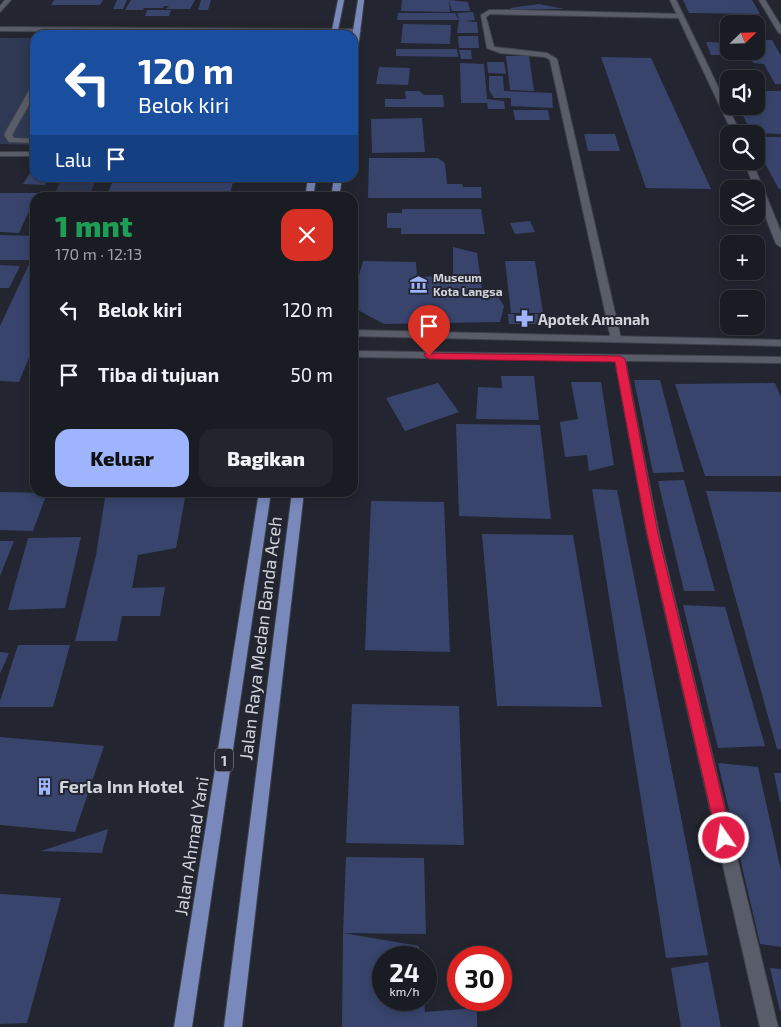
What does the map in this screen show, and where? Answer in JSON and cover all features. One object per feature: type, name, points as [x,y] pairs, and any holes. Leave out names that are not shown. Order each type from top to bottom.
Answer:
[{"type":"main road","points":[[335,30],[341,0]]},
{"type":"main road","points":[[358,31],[361,0]]},
{"type":"main road","name":"Jalan Ahmad Yani","points":[[183,1027],[264,497]]},
{"type":"main road","name":"Jalan Raya Medan Banda Aceh","points":[[233,1027],[297,497]]},
{"type":"street","points":[[0,10],[8,0]]},
{"type":"street","points":[[673,0],[733,125]]},
{"type":"street","points":[[762,0],[781,32]]},
{"type":"street","points":[[616,340],[553,59],[547,54],[500,51],[491,48],[483,16],[489,12],[516,12],[680,16]]},
{"type":"street","points":[[0,29],[30,30]]},
{"type":"street","points":[[30,97],[8,134],[12,140],[30,142]]},
{"type":"street","points":[[0,154],[30,154]]},
{"type":"street","points":[[752,170],[781,244]]},
{"type":"street","points":[[358,333],[781,343]]},
{"type":"street","points":[[358,354],[781,360]]},
{"type":"street","points":[[620,359],[653,534],[770,1027]]},
{"type":"shaded area","points":[[0,38],[30,38],[30,145],[0,144]]},
{"type":"shaded area","points":[[60,182],[96,182],[90,192],[55,192]]},
{"type":"building","points":[[54,0],[103,0],[100,5],[51,5]]},
{"type":"building","points":[[117,0],[127,0],[123,9],[113,9]]},
{"type":"building","points":[[131,0],[195,0],[190,9],[166,9],[169,6],[164,6],[163,8],[125,10]]},
{"type":"building","points":[[201,0],[211,0],[208,10],[198,10]]},
{"type":"building","points":[[402,0],[449,0],[450,12],[401,11]]},
{"type":"building","points":[[449,0],[468,2],[470,11],[452,11]]},
{"type":"building","points":[[683,0],[752,0],[760,14],[689,13]]},
{"type":"building","points":[[539,4],[564,9],[525,9],[514,11],[510,8]]},
{"type":"building","points":[[147,10],[171,10],[169,16],[145,16]]},
{"type":"building","points":[[473,12],[475,20],[465,21],[477,22],[478,33],[457,33],[459,20],[457,13]]},
{"type":"building","points":[[398,13],[455,13],[459,20],[397,20]]},
{"type":"building","points":[[403,24],[451,25],[450,44],[401,43]]},
{"type":"building","points":[[458,36],[478,36],[479,48],[459,48]]},
{"type":"building","points":[[765,40],[772,40],[781,56],[781,84],[775,84],[764,64],[753,63],[752,60],[765,60]]},
{"type":"building","points":[[706,42],[720,43],[720,55],[711,55]]},
{"type":"building","points":[[396,49],[457,49],[458,57],[396,56]]},
{"type":"building","points":[[459,50],[471,50],[472,59],[461,59]]},
{"type":"building","points":[[506,56],[529,56],[534,91],[510,90]]},
{"type":"building","points":[[601,57],[651,58],[711,189],[646,188]]},
{"type":"building","points":[[487,62],[504,62],[506,74],[488,73]]},
{"type":"building","points":[[460,63],[484,64],[487,99],[504,101],[505,109],[488,109],[487,103],[461,103]]},
{"type":"building","points":[[379,67],[410,68],[408,85],[376,84]]},
{"type":"building","points":[[489,76],[503,76],[504,91],[552,93],[553,108],[511,106],[511,98],[494,98],[489,90]]},
{"type":"building","points":[[405,91],[419,91],[424,95],[443,95],[444,107],[385,107],[385,99],[406,99]]},
{"type":"building","points":[[765,91],[781,91],[781,134],[765,133],[765,125],[748,125],[743,115],[765,115]]},
{"type":"building","points":[[513,110],[548,110],[550,120],[515,120]]},
{"type":"building","points":[[422,118],[425,152],[372,153],[371,119]]},
{"type":"building","points":[[584,134],[615,134],[620,151],[588,151]]},
{"type":"building","points":[[765,137],[781,137],[781,189],[779,189],[765,163]]},
{"type":"building","points":[[369,158],[438,158],[445,163],[447,184],[462,184],[463,187],[481,187],[482,198],[368,198]]},
{"type":"building","points":[[30,173],[30,182],[47,182],[45,185],[23,184]]},
{"type":"building","points":[[112,182],[233,182],[230,192],[108,192]]},
{"type":"building","points":[[0,193],[30,193],[30,209],[19,233],[0,232]]},
{"type":"building","points":[[402,209],[481,209],[485,234],[401,234],[401,228],[387,228],[387,213],[402,213]]},
{"type":"building","points":[[530,221],[535,232],[515,234],[510,223]]},
{"type":"building","points":[[0,235],[30,236],[30,260],[0,260]]},
{"type":"building","name":"Museum Kota Langsa","points":[[453,247],[477,253],[482,289],[495,292],[504,306],[500,322],[384,324],[358,310],[358,278],[363,261],[416,262],[417,277],[453,276]]},
{"type":"building","points":[[505,261],[535,261],[543,313],[511,313]]},
{"type":"building","points":[[30,262],[30,355],[19,382],[0,381],[0,326]]},
{"type":"building","points":[[0,265],[20,266],[9,288],[0,288]]},
{"type":"building","name":"Apotek Amanah","points":[[508,314],[538,314],[539,324],[509,324]]},
{"type":"building","points":[[501,376],[534,376],[539,420],[476,419],[478,387],[502,388]]},
{"type":"building","points":[[634,380],[660,380],[684,472],[653,473]]},
{"type":"building","points":[[571,382],[601,382],[614,465],[589,471],[587,455],[565,457],[560,422],[578,419]]},
{"type":"building","points":[[438,383],[459,412],[405,431],[386,398]]},
{"type":"building","points":[[775,383],[781,397],[781,476],[705,476],[675,384]]},
{"type":"building","points":[[456,424],[540,425],[551,519],[459,516]]},
{"type":"building","points":[[684,480],[715,591],[684,591],[658,481]]},
{"type":"building","points":[[592,489],[617,490],[708,955],[666,958]]},
{"type":"building","points":[[706,491],[781,492],[781,749],[777,749]]},
{"type":"building","points":[[0,492],[30,493],[30,497],[46,497],[33,531],[0,530]]},
{"type":"building","points":[[105,497],[185,497],[176,548],[138,555],[132,588],[165,587],[160,616],[122,616],[117,641],[75,641],[96,555]]},
{"type":"building","points":[[371,501],[444,502],[450,652],[365,650]]},
{"type":"building","points":[[482,534],[573,535],[602,707],[497,706]]},
{"type":"building","points":[[81,537],[65,608],[8,610],[28,538]]},
{"type":"building","points":[[0,541],[14,541],[0,576]]},
{"type":"building","points":[[683,605],[725,607],[765,746],[718,748]]},
{"type":"building","points":[[18,645],[70,645],[53,707],[0,707],[0,701]]},
{"type":"building","points":[[0,652],[9,653],[0,674]]},
{"type":"building","points":[[352,704],[459,706],[464,845],[346,843]]},
{"type":"building","name":"Ferla Inn Hotel","points":[[0,737],[104,746],[75,832],[0,825]]},
{"type":"building","points":[[718,763],[758,767],[781,870],[781,947],[760,944]]},
{"type":"building","points":[[774,773],[781,773],[781,802],[780,802]]},
{"type":"building","points":[[108,829],[102,853],[41,851]]},
{"type":"building","points":[[346,857],[424,858],[426,934],[343,933]]},
{"type":"building","points":[[0,894],[61,898],[27,1023],[0,1024]]},
{"type":"building","points":[[343,933],[419,946],[372,946],[372,1011],[477,1011],[477,1027],[342,1027]]},
{"type":"building","points":[[708,962],[721,1027],[681,1027],[671,968]]},
{"type":"building","points":[[770,968],[781,969],[781,1011],[780,1011]]},
{"type":"place","name":"Museum Kota Langsa","points":[[419,284]]},
{"type":"place","name":"Apotek Amanah","points":[[524,319]]},
{"type":"place","name":"Ferla Inn Hotel","points":[[45,786]]},
{"type":"route","points":[[429,356],[620,359],[653,534],[724,838]]}]
